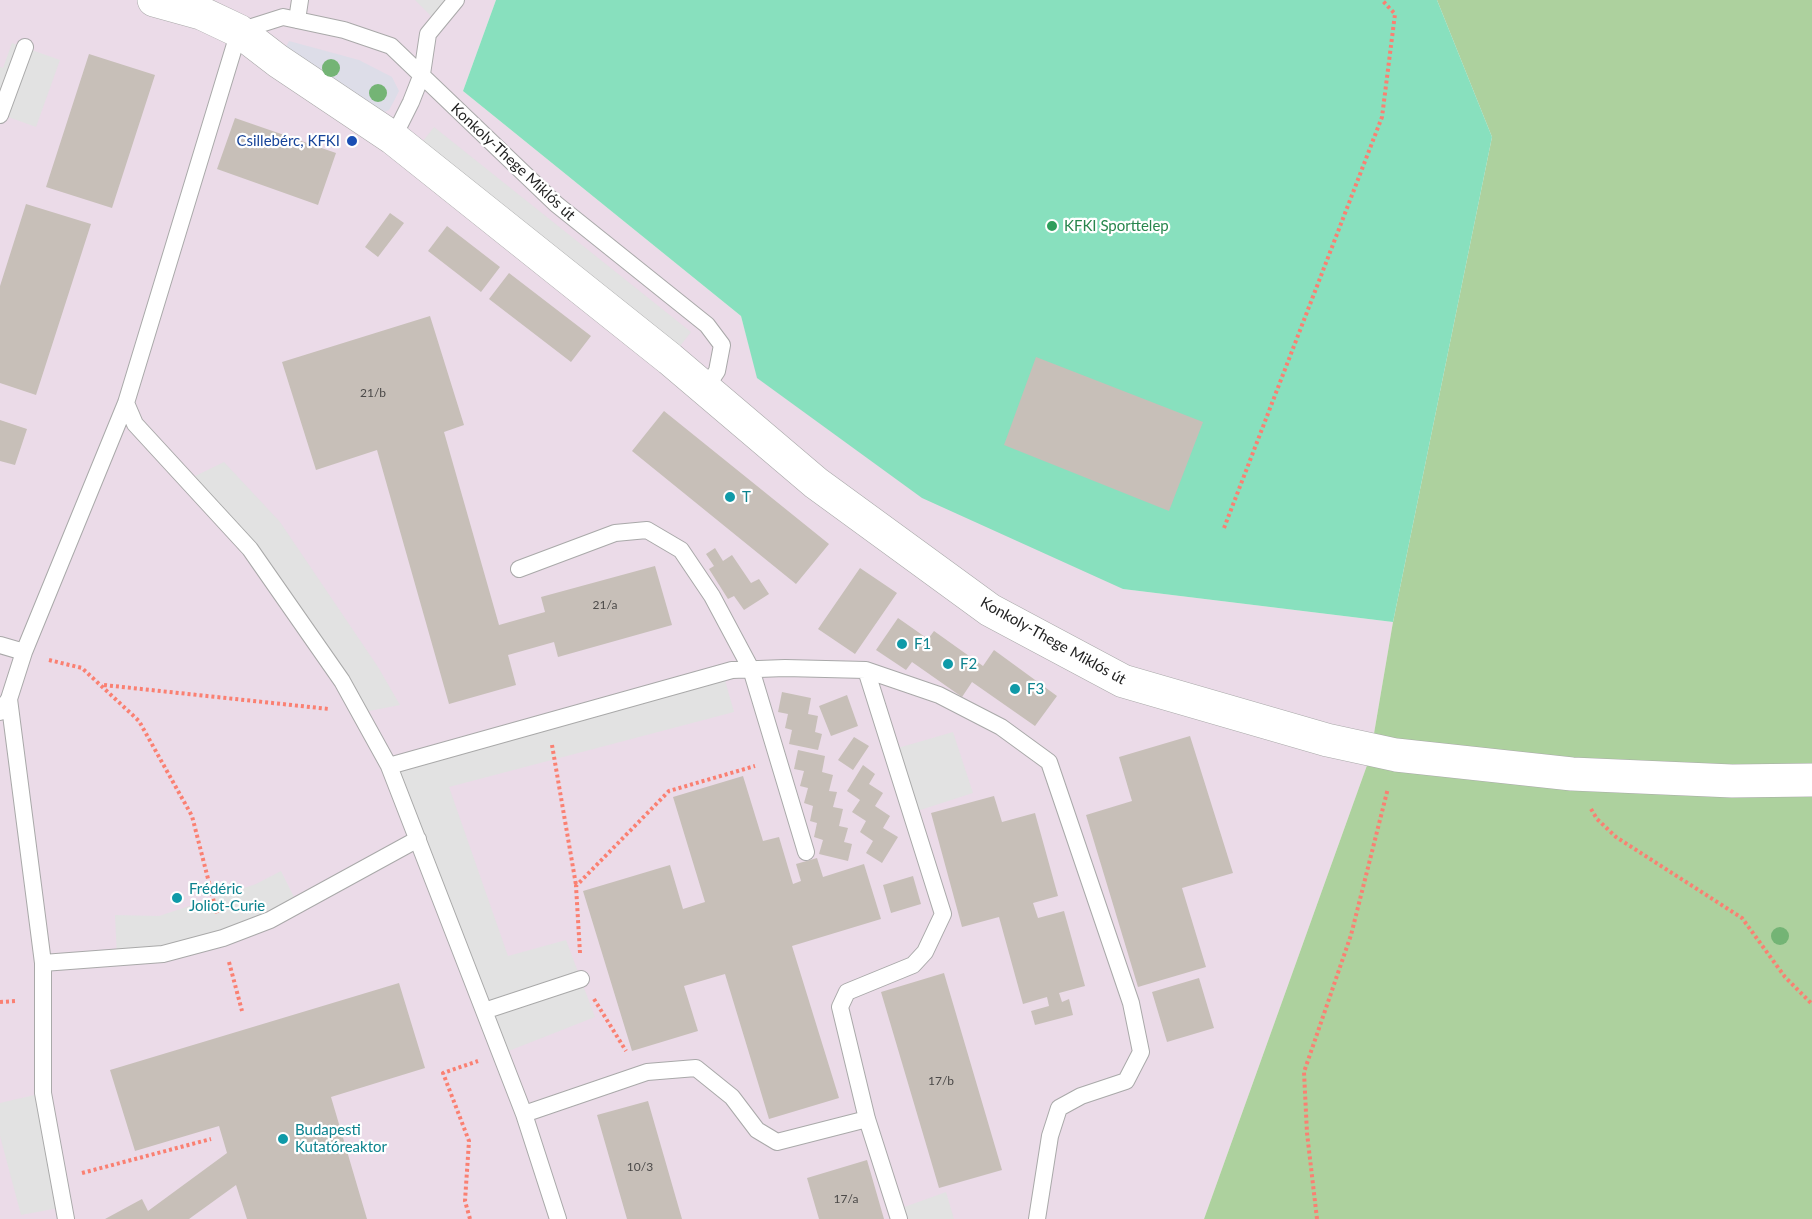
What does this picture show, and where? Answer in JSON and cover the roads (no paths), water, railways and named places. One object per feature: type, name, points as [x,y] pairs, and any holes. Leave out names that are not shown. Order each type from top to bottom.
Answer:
[{"type":"street","name":"Konkoly-Thege Miklós út","points":[[154,0],[201,13],[239,31],[278,61],[393,138],[705,389],[816,483],[990,610],[1123,681],[1327,740],[1396,755],[1572,774],[1732,781],[1812,780]]},
{"type":"lane","points":[[297,20],[300,0]]},
{"type":"lane","points":[[393,138],[422,74],[428,33],[456,0]]},
{"type":"lane","name":"Konkoly-Thege Miklós út","points":[[239,31],[283,17],[344,30],[391,46],[556,204],[707,325],[722,345],[717,371],[705,389]]},
{"type":"lane","points":[[66,1219],[43,1093],[43,963],[4,706],[126,403],[239,31]]},
{"type":"lane","points":[[0,115],[25,47]]},
{"type":"lane","points":[[126,403],[135,424],[250,549],[342,681],[389,766],[524,1114],[558,1219]]},
{"type":"lane","points":[[519,569],[615,533],[647,530],[681,550],[712,596],[752,669],[806,852]]},
{"type":"lane","points":[[0,645],[24,652]]},
{"type":"lane","points":[[389,766],[732,670],[866,670],[939,695],[1000,727],[1049,762],[1131,1003],[1141,1052],[1126,1081],[1081,1096],[1059,1108],[1050,1136],[1037,1219]]},
{"type":"lane","points":[[866,670],[944,914],[925,952],[913,965],[847,992],[840,1007],[867,1119],[899,1219]]},
{"type":"lane","points":[[43,963],[163,954],[223,938],[270,920],[418,839]]},
{"type":"lane","points":[[484,1011],[581,979]]},
{"type":"lane","points":[[524,1114],[647,1072],[696,1068],[732,1096],[757,1130],[777,1142],[867,1119]]},
{"type":"place","name":"Csillebérc, KFKI","points":[[352,141]]},
{"type":"place","name":"KFKI Sporttelep","points":[[1052,226]]},
{"type":"place","name":"T","points":[[730,497]]},
{"type":"place","name":"F1","points":[[902,644]]},
{"type":"place","name":"F2","points":[[948,664]]},
{"type":"place","name":"F3","points":[[1015,689]]},
{"type":"place","name":"Frédéric Joliot-Curie","points":[[177,898]]},
{"type":"place","name":"Budapesti Kutatóreaktor","points":[[283,1139]]}]
